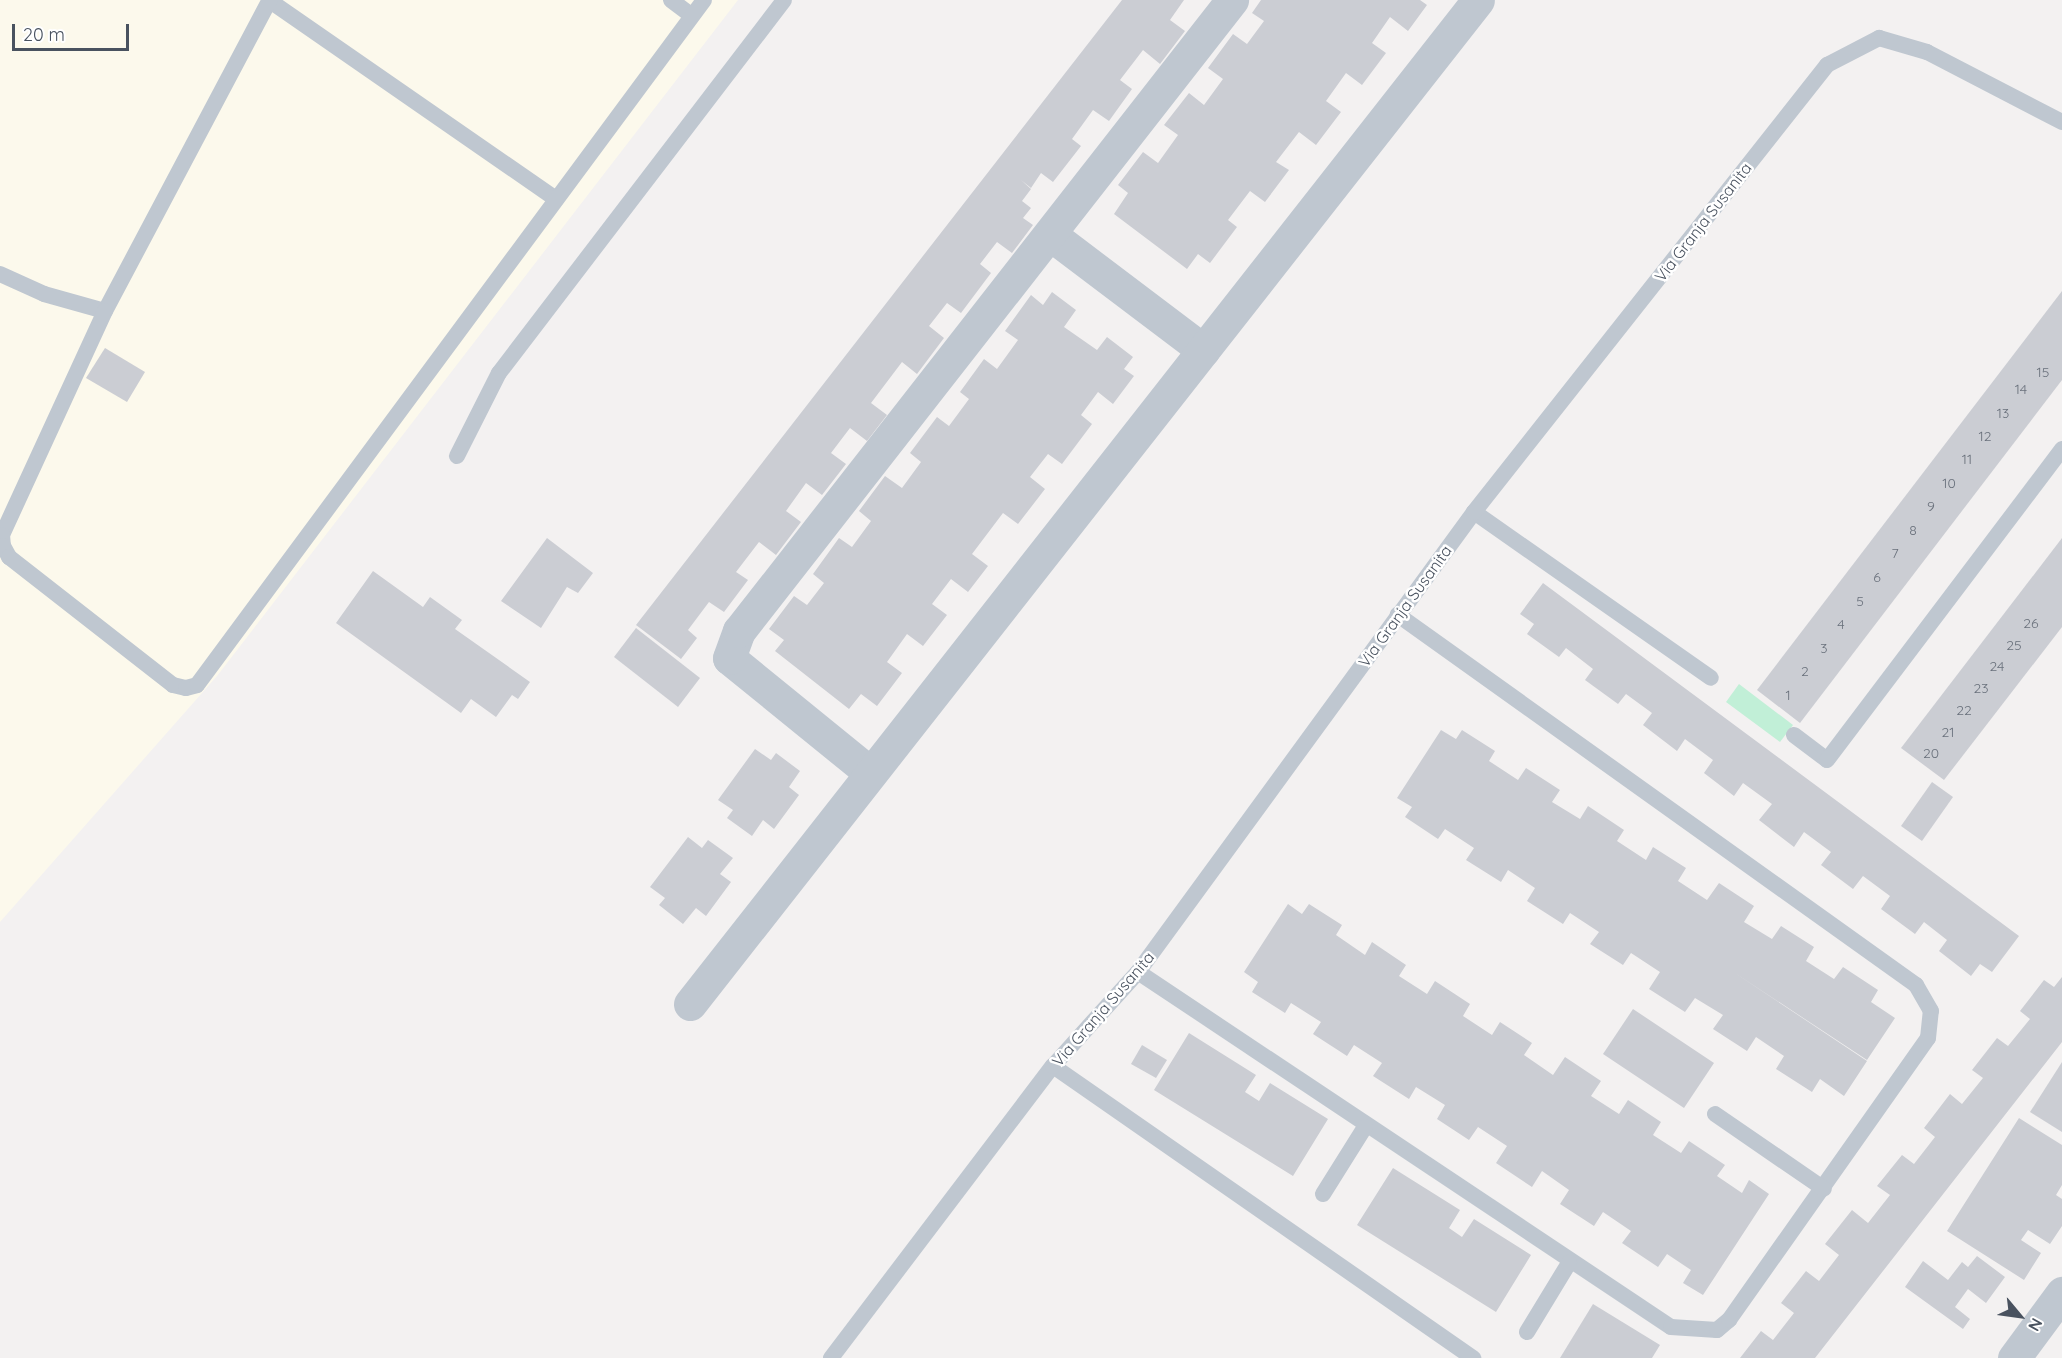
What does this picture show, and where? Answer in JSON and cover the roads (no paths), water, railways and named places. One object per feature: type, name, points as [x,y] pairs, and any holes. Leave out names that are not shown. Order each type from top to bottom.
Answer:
[{"type":"street","points":[[868,771],[729,658],[739,631],[1051,235],[1232,0]]},
{"type":"street","points":[[690,1004],[868,771],[1478,0]]},
{"type":"street","points":[[1051,235],[1203,350]]},
{"type":"street","points":[[2014,1358],[2062,1293]]},
{"type":"lane","points":[[556,200],[270,0],[105,311],[2,535],[3,546],[9,557],[173,685],[186,688],[197,685],[556,200],[691,15],[704,0]]},
{"type":"lane","points":[[671,0],[691,15]]},
{"type":"lane","points":[[457,456],[499,372],[784,0]]},
{"type":"lane","name":"Via Granja Susanita","points":[[831,1358],[1053,1066],[1138,972],[1474,512],[1827,65],[1879,38],[1926,52],[2062,122]]},
{"type":"lane","points":[[0,274],[44,294],[105,311]]},
{"type":"lane","points":[[1794,735],[1827,760],[2062,449]]},
{"type":"lane","points":[[1474,512],[1711,678]]},
{"type":"lane","points":[[1138,972],[1569,1263],[1671,1327],[1717,1330],[1824,1189],[1928,1038],[1931,1011],[1916,985],[1398,615]]},
{"type":"lane","points":[[1053,1066],[1473,1358]]},
{"type":"lane","points":[[1714,1114],[1824,1189]]},
{"type":"lane","points":[[1323,1194],[1365,1127]]},
{"type":"lane","points":[[1527,1332],[1569,1263]]}]
